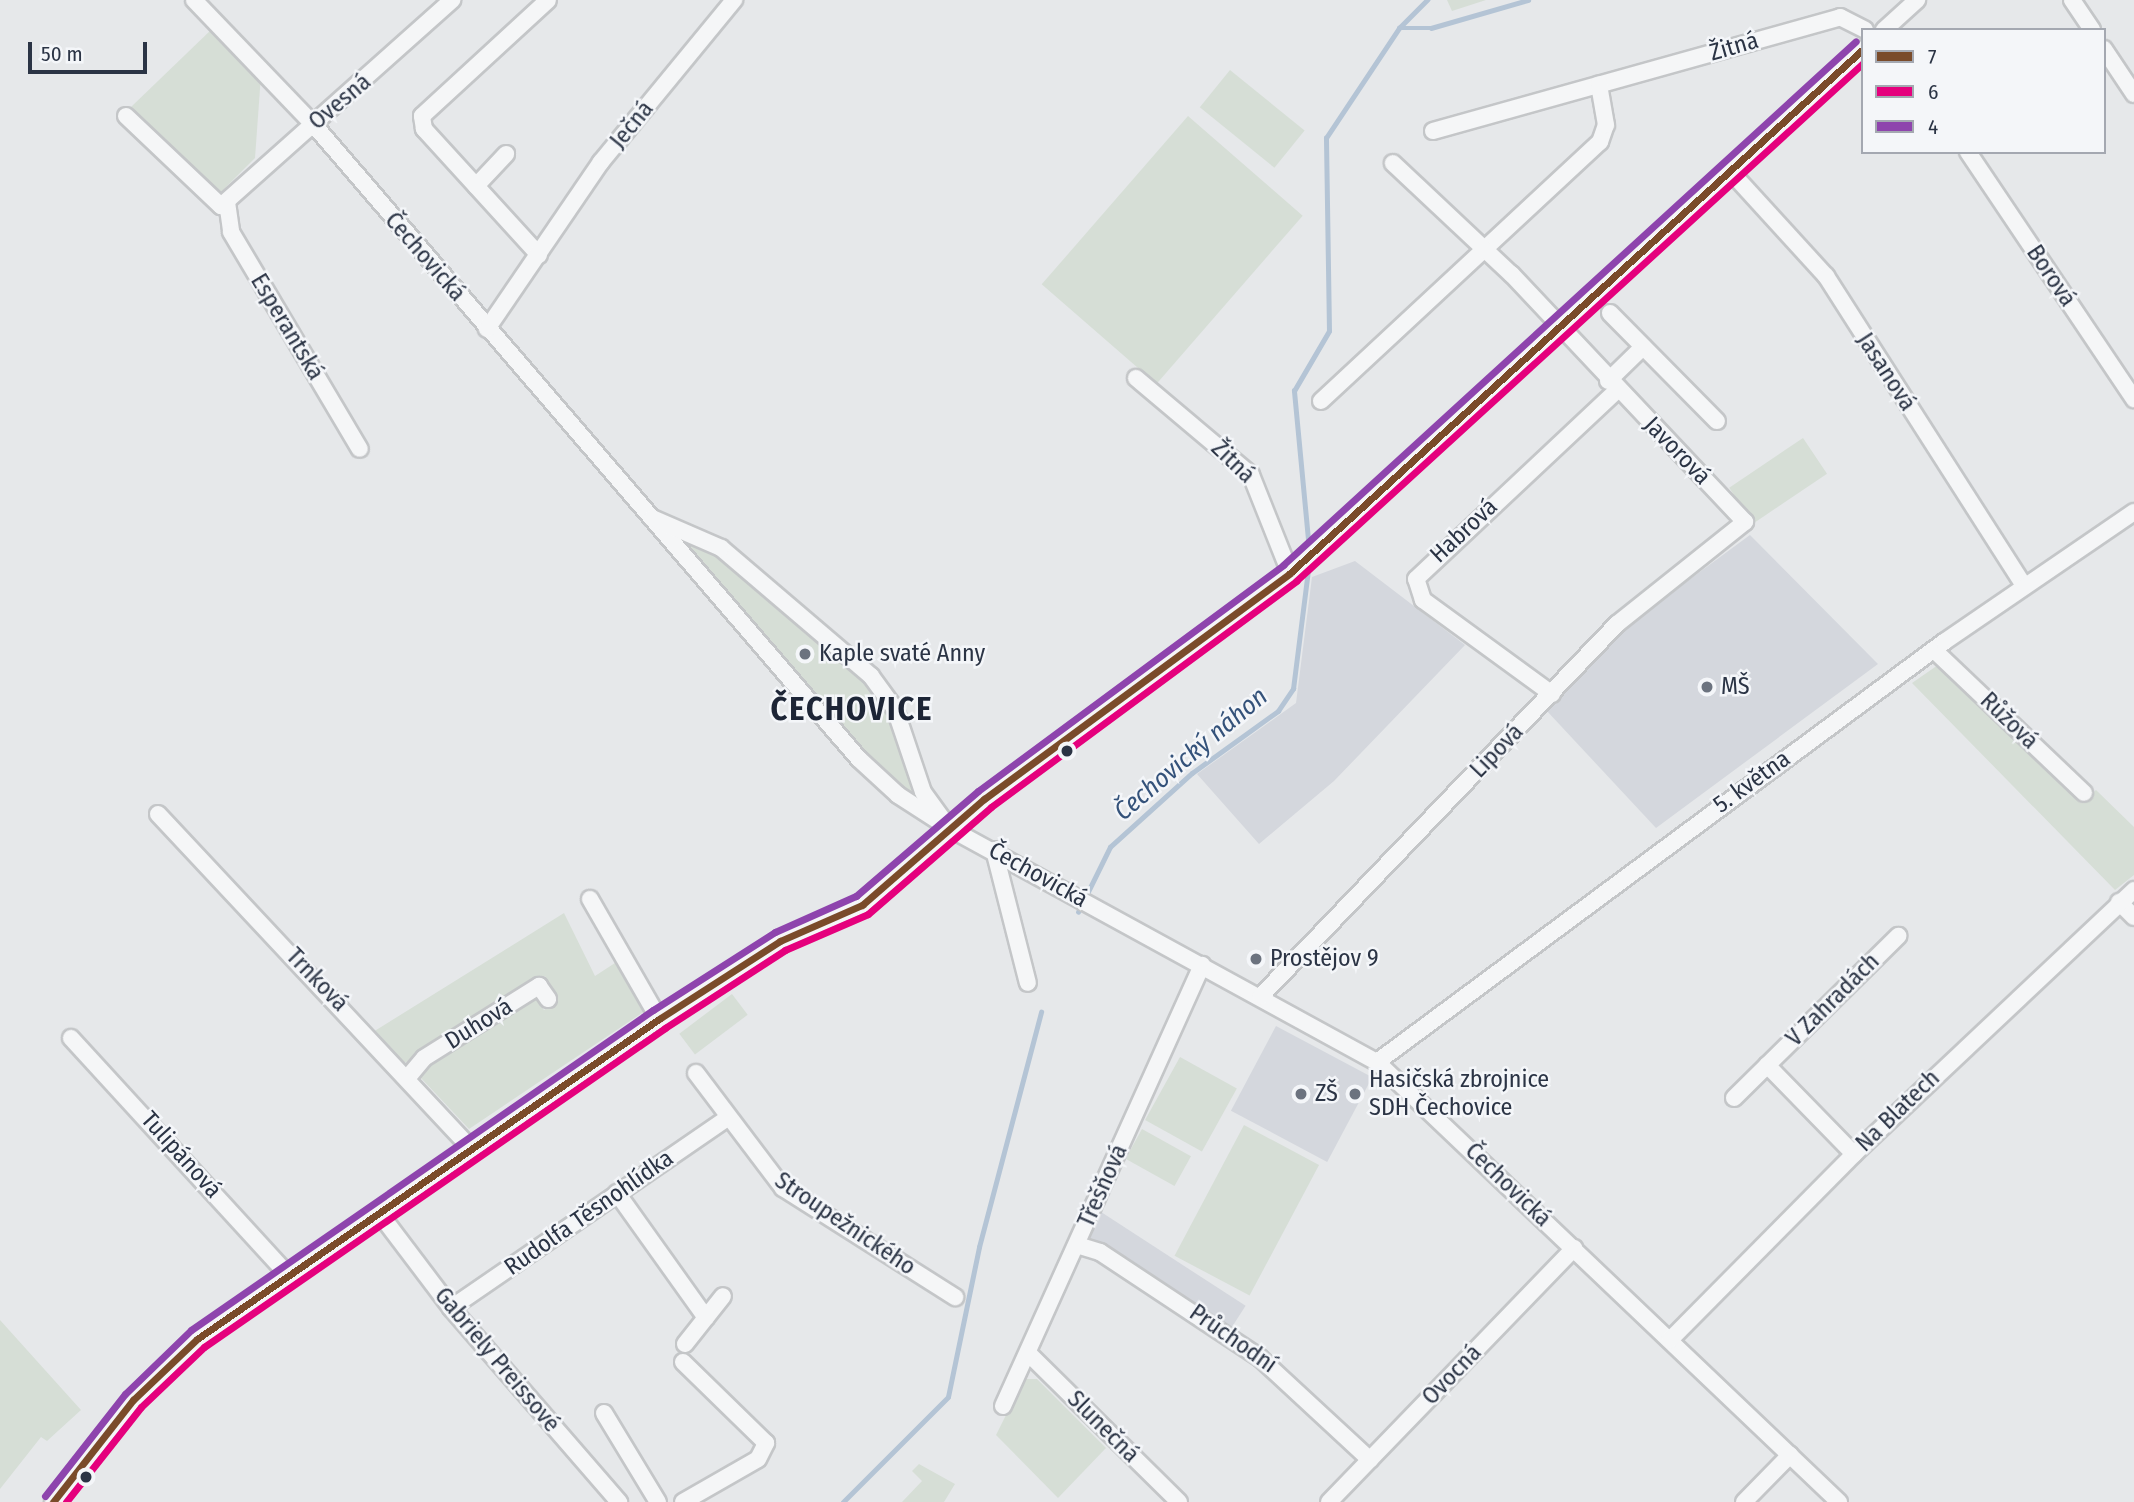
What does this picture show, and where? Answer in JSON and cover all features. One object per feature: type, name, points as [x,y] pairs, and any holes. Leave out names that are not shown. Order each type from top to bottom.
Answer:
[{"type":"street","name":"Čechovická","points":[[194,0],[314,125],[859,759],[898,795],[948,828],[994,850],[1377,1062],[1839,1502]]},
{"type":"street","name":"Ovesná","points":[[224,204],[268,158],[314,125],[452,0]]},
{"type":"street","points":[[538,256],[422,124],[429,104],[548,0]]},
{"type":"street","name":"Ječná","points":[[487,329],[601,162],[734,0]]},
{"type":"street","points":[[1886,28],[1917,0]]},
{"type":"street","points":[[2072,0],[2091,28]]},
{"type":"street","name":"Žitná","points":[[1433,131],[1840,17],[1861,28]]},
{"type":"street","points":[[53,1502],[133,1401],[188,1348],[288,1275],[659,1019],[780,940],[862,905],[948,828],[1294,570],[1861,51]]},
{"type":"street","points":[[2106,52],[2134,94]]},
{"type":"street","points":[[1321,401],[1600,142],[1606,125],[1599,85]]},
{"type":"street","points":[[126,116],[224,204]]},
{"type":"street","points":[[476,186],[506,154]]},
{"type":"street","name":"Borová","points":[[1969,154],[2134,399]]},
{"type":"street","points":[[1393,163],[1484,248],[1559,329]]},
{"type":"street","name":"Jasanová","points":[[1731,172],[1826,275],[2024,586]]},
{"type":"street","name":"Esperantská","points":[[224,204],[230,232],[360,450]]},
{"type":"street","name":"Javorová","points":[[1610,313],[1717,421]]},
{"type":"street","name":"Javorová","points":[[1559,329],[1745,522]]},
{"type":"street","points":[[1612,386],[1643,346]]},
{"type":"street","name":"Žitná","points":[[1136,378],[1251,475],[1294,570]]},
{"type":"street","name":"Habrová","points":[[1552,694],[1423,600],[1416,579],[1612,386]]},
{"type":"street","name":"5. května","points":[[1377,1062],[1934,650],[2134,512]]},
{"type":"street","name":"Čechovická","points":[[652,518],[721,548],[871,676],[895,709],[923,792],[948,828]]},
{"type":"street","name":"Lipová","points":[[1261,996],[1617,624],[1745,522]]},
{"type":"street","name":"Růžová","points":[[1934,650],[2084,793]]},
{"type":"street","name":"Trnková","points":[[159,814],[410,1076],[472,1149]]},
{"type":"street","points":[[994,850],[1028,983]]},
{"type":"street","name":"Na Blatech","points":[[1670,1340],[1854,1154],[2134,890]]},
{"type":"street","points":[[590,898],[615,953],[659,1019]]},
{"type":"street","points":[[2119,902],[2134,918]]},
{"type":"street","name":"V Zahradách","points":[[1734,1098],[1898,936]]},
{"type":"street","name":"Třešňová","points":[[1003,1406],[1202,965]]},
{"type":"street","name":"Duhová","points":[[410,1076],[424,1058],[539,986],[548,999]]},
{"type":"street","name":"Tulipánová","points":[[71,1038],[288,1275]]},
{"type":"street","name":"V Zahradách","points":[[1767,1065],[1854,1154]]},
{"type":"street","name":"Stroupežnického","points":[[696,1073],[727,1118],[783,1188],[955,1297]]},
{"type":"street","name":"Rudolfa Těsnohlídka","points":[[451,1308],[727,1118]]},
{"type":"street","points":[[617,1193],[706,1318]]},
{"type":"street","name":"Gabriely Preissové","points":[[380,1214],[451,1308],[619,1502]]},
{"type":"street","name":"Průchodní","points":[[1077,1245],[1100,1252],[1260,1358],[1370,1461]]},
{"type":"street","name":"Ovocná","points":[[1329,1502],[1574,1248]]},
{"type":"street","points":[[685,1344],[723,1296]]},
{"type":"street","name":"Slunečná","points":[[1028,1353],[1179,1502]]},
{"type":"street","points":[[682,1502],[758,1459],[765,1448],[760,1432],[684,1362]]},
{"type":"street","points":[[604,1413],[658,1502]]},
{"type":"street","points":[[1744,1502],[1790,1455]]},
{"type":"shaded area","points":[[1447,0],[1486,0],[1452,11]]},
{"type":"shaded area","points":[[213,28],[261,75],[255,158],[218,195],[131,107]]},
{"type":"shaded area","points":[[1230,70],[1305,130],[1274,168],[1200,107]]},
{"type":"shaded area","points":[[1188,116],[1303,216],[1156,384],[1042,284]]},
{"type":"shaded area","points":[[1803,438],[1827,474],[1753,523],[1729,488]]},
{"type":"shaded area","points":[[652,518],[721,548],[884,693],[923,792],[918,801],[898,795]]},
{"type":"shaded area","name":"MŠ","points":[[1750,535],[1878,664],[1656,828],[1546,710],[1629,624]]},
{"type":"shaded area","points":[[1355,561],[1465,645],[1334,781],[1259,844],[1197,774],[1296,703],[1312,577]]},
{"type":"shaded area","points":[[1938,665],[2081,803],[2096,790],[2134,827],[2134,875],[2115,890],[1912,683]]},
{"type":"shaded area","points":[[564,913],[595,976],[615,963],[645,1011],[469,1129],[420,1077],[419,1067],[534,995],[544,1010],[558,1001],[545,976],[403,1064],[373,1032]]},
{"type":"shaded area","points":[[732,994],[748,1015],[695,1054],[679,1034]]},
{"type":"shaded area","name":"ZŠ","points":[[1276,1026],[1372,1077],[1327,1162],[1231,1111]]},
{"type":"shaded area","points":[[1180,1057],[1237,1089],[1202,1151],[1145,1120]]},
{"type":"shaded area","points":[[1244,1125],[1319,1165],[1250,1296],[1175,1256]]},
{"type":"shaded area","points":[[1142,1129],[1191,1156],[1174,1186],[1126,1159]]},
{"type":"shaded area","points":[[1098,1210],[1246,1306],[1230,1330],[1082,1234]]},
{"type":"shaded area","points":[[0,1320],[81,1410],[47,1441],[41,1437],[0,1489]]},
{"type":"shaded area","points":[[1024,1379],[1037,1379],[1106,1448],[1058,1498],[996,1435]]},
{"type":"shaded area","points":[[919,1464],[955,1484],[944,1502],[902,1502],[922,1481],[912,1471]]},
{"type":"waterway","points":[[1399,28],[1427,0]]},
{"type":"waterway","name":"Čechovický náhon","points":[[1309,550],[1294,391],[1329,331],[1326,138],[1399,28],[1431,28],[1528,0]]},
{"type":"waterway","name":"Čechovický náhon","points":[[1078,912],[1110,847],[1192,773],[1278,711],[1293,689],[1309,562]]},
{"type":"waterway","name":"Čechovický náhon","points":[[843,1502],[948,1397],[979,1247],[1041,1012]]},
{"type":"transit line","name":"4","points":[[45,1496],[125,1394],[191,1330],[653,1010],[775,932],[856,896],[978,791],[1283,565],[1856,41]]},
{"type":"transit line","name":"7","points":[[53,1502],[133,1400],[197,1339],[659,1019],[780,941],[862,905],[984,799],[1290,573],[1861,51]]},
{"type":"transit line","name":"6","points":[[66,1502],[141,1407],[204,1347],[665,1028],[785,950],[868,914],[991,807],[1296,581],[1861,65]]},
{"type":"place","name":"Kaple svaté Anny","points":[[805,654]]},
{"type":"place","name":"MŠ","points":[[1707,687]]},
{"type":"place","name":"Prostějov 9","points":[[1256,959]]},
{"type":"place","name":"ZŠ","points":[[1301,1094]]},
{"type":"place","name":"Hasičská zbrojnice SDH Čechovice","points":[[1355,1094]]},
{"type":"district","name":"ČECHOVICE","points":[[852,709]]}]
